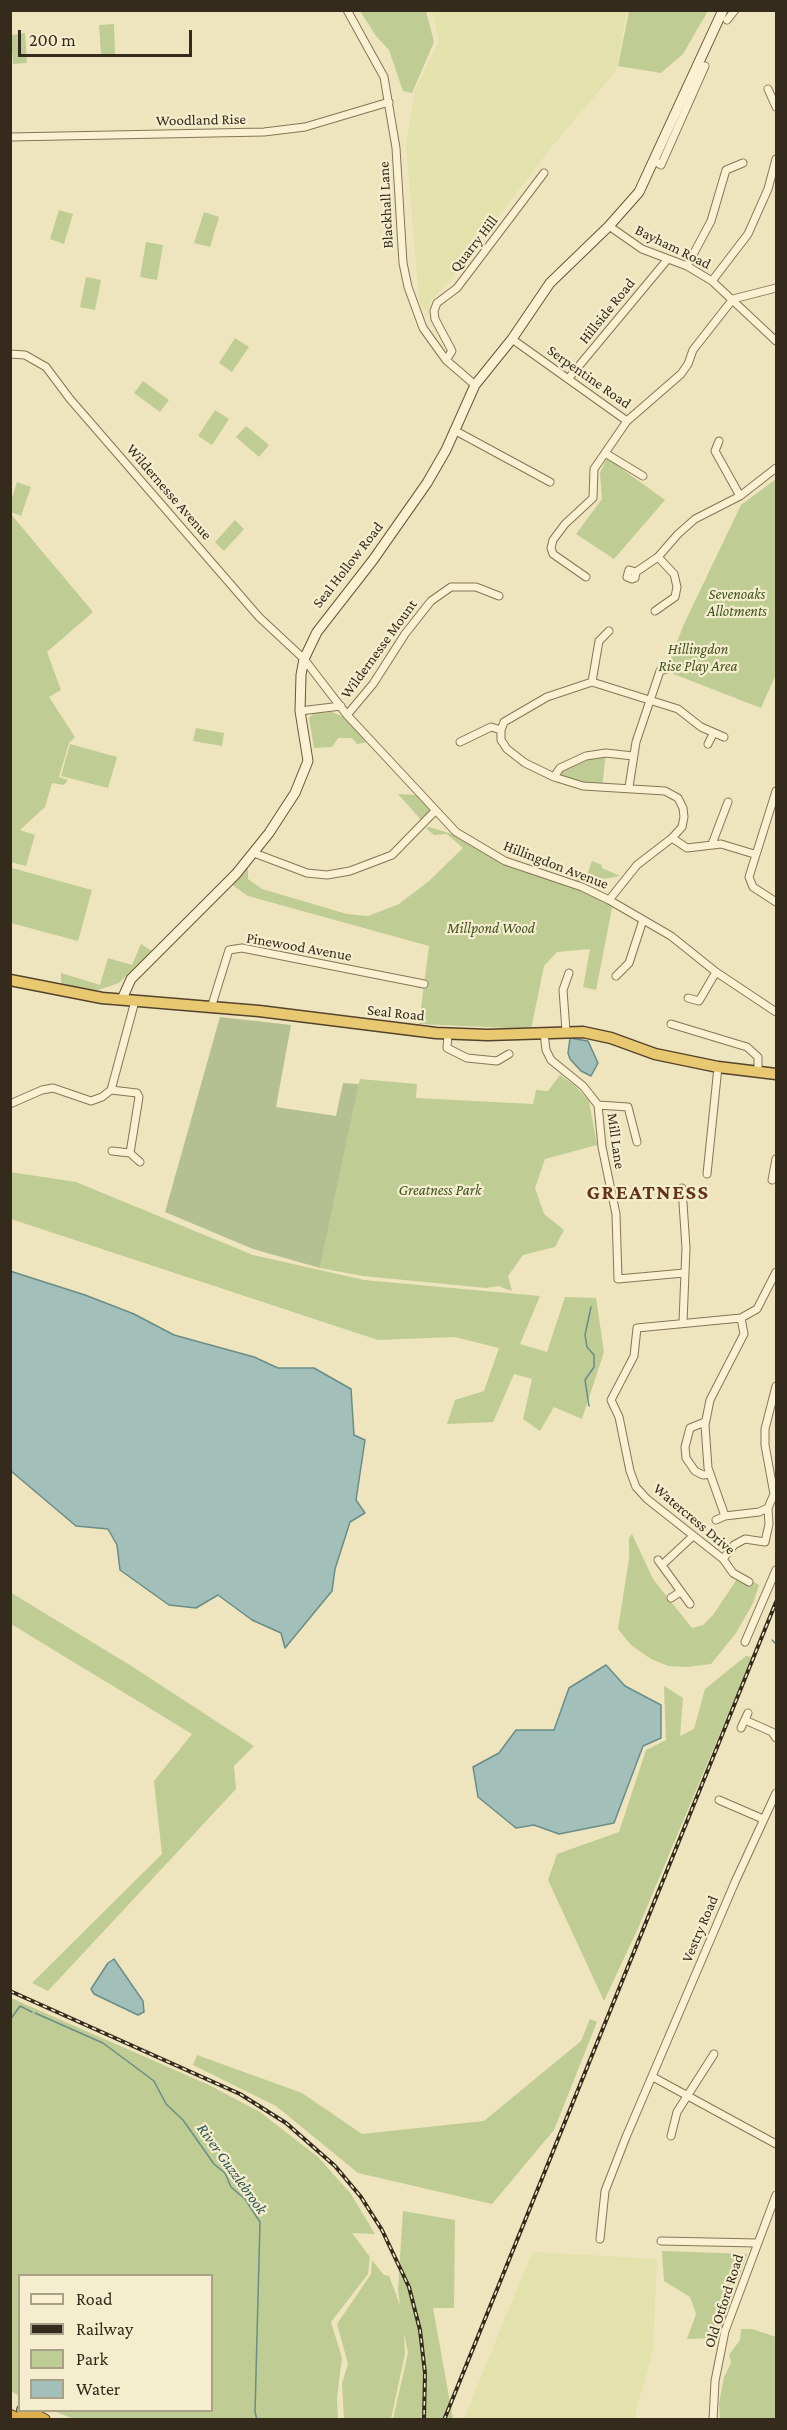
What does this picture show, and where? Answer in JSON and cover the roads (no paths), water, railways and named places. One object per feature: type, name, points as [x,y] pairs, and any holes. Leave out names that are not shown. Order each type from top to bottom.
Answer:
[{"type":"highway","name":"Seal Road","points":[[10,980],[62,992],[135,1001],[294,1014],[448,1034],[566,1031],[596,1034],[655,1054],[718,1067],[777,1074]]},
{"type":"highway","points":[[26,2412],[44,2420]]},
{"type":"highway","points":[[10,2416],[20,2420]]},
{"type":"main road","name":"Seal Hollow Road","points":[[122,999],[131,979],[217,896],[279,819],[305,772],[308,756],[300,711],[300,684],[304,659],[323,622],[373,560],[427,483],[475,385],[512,339],[550,283],[609,226],[636,196],[681,110],[723,10]]},
{"type":"street","name":"Blackhall Lane","points":[[347,10],[384,77],[396,148],[403,263],[423,328],[446,360],[475,385]]},
{"type":"street","points":[[727,20],[736,12]]},
{"type":"street","name":"Seal Hollow Road","points":[[681,110],[705,66]]},
{"type":"street","points":[[768,89],[777,107]]},
{"type":"street","name":"Woodland Rise","points":[[10,137],[264,132],[305,127],[389,102]]},
{"type":"street","points":[[712,281],[748,234],[768,189],[777,159]]},
{"type":"street","points":[[687,266],[711,221],[726,170],[743,163]]},
{"type":"street","name":"Quarry Hill","points":[[446,360],[452,351],[435,319],[434,311],[437,303],[457,288],[544,173]]},
{"type":"street","name":"Bayham Road","points":[[609,226],[635,245],[667,260],[687,266],[712,281],[777,341]]},
{"type":"street","name":"Hillside Road","points":[[568,379],[667,260]]},
{"type":"street","points":[[733,299],[777,288]]},
{"type":"street","name":"Serpentine Road","points":[[512,339],[627,422],[681,374],[693,350],[733,299]]},
{"type":"street","name":"Wildernesse Avenue","points":[[10,354],[25,355],[46,367],[70,399],[259,617],[304,659],[340,706]]},
{"type":"street","points":[[586,577],[577,575],[554,554],[551,548],[553,540],[565,524],[593,498],[594,469],[627,422]]},
{"type":"street","points":[[454,430],[550,482]]},
{"type":"street","points":[[719,441],[715,451],[740,496]]},
{"type":"street","points":[[605,453],[626,461],[643,476]]},
{"type":"street","points":[[636,572],[658,556],[695,519],[740,496],[777,468]]},
{"type":"street","points":[[655,611],[675,597],[677,587],[674,574],[658,556]]},
{"type":"street","name":"Wildernesse Mount","points":[[347,715],[373,684],[405,634],[431,601],[451,587],[476,587],[499,596]]},
{"type":"street","points":[[592,682],[600,636],[609,631]]},
{"type":"street","points":[[629,787],[633,756],[660,671],[670,668]]},
{"type":"street","points":[[609,900],[637,865],[672,838],[682,826],[683,808],[678,798],[665,791],[629,787],[583,786],[554,777],[514,756],[501,740],[504,722],[539,702],[592,682],[678,709],[713,734],[724,737]]},
{"type":"street","points":[[300,711],[340,706]]},
{"type":"street","name":"Hillingdon Avenue","points":[[340,706],[435,811],[460,835],[505,861],[582,887],[609,900],[671,936],[716,972],[777,1012]]},
{"type":"street","points":[[460,741],[491,727],[501,730]]},
{"type":"street","points":[[708,744],[713,734]]},
{"type":"street","points":[[554,777],[560,768],[586,756],[606,753],[633,756]]},
{"type":"street","points":[[777,791],[750,870],[751,883],[777,902]]},
{"type":"street","points":[[712,844],[727,805],[718,804]]},
{"type":"street","points":[[254,852],[276,863],[307,873],[327,875],[350,871],[392,855],[435,811]]},
{"type":"street","points":[[672,838],[687,848],[712,844],[754,854]]},
{"type":"street","points":[[616,976],[629,963],[643,920]]},
{"type":"street","name":"Pinewood Avenue","points":[[211,1008],[229,950],[242,948],[424,984]]},
{"type":"street","points":[[688,998],[699,1001],[716,972]]},
{"type":"street","points":[[566,1031],[563,990],[568,973]]},
{"type":"street","points":[[563,990],[572,992]]},
{"type":"street","points":[[12,1095],[13,1103],[42,1090],[53,1088],[91,1101],[102,1097],[111,1090],[135,1001]]},
{"type":"street","points":[[672,1026],[747,1047],[758,1057],[758,1072]]},
{"type":"street","name":"Mill Lane","points":[[544,1033],[546,1050],[551,1060],[582,1086],[598,1105],[603,1147],[616,1214],[618,1279],[684,1274]]},
{"type":"street","points":[[448,1034],[447,1048],[467,1058],[497,1061],[508,1054]]},
{"type":"street","points":[[707,1174],[718,1067]]},
{"type":"street","points":[[111,1090],[137,1093],[139,1097],[130,1153]]},
{"type":"street","points":[[598,1105],[628,1107],[637,1142]]},
{"type":"street","points":[[635,1130],[643,1128]]},
{"type":"street","points":[[112,1151],[130,1153],[140,1162]]},
{"type":"street","points":[[772,1180],[777,1160]]},
{"type":"street","points":[[682,1188],[686,1232],[683,1322],[741,1318],[758,1309],[777,1272]]},
{"type":"street","points":[[770,1287],[777,1293]]},
{"type":"street","points":[[725,1516],[705,1452],[705,1422],[710,1400],[744,1334],[741,1318]]},
{"type":"street","name":"Watercress Drive","points":[[683,1322],[637,1328],[634,1356],[627,1374],[611,1400],[619,1417],[630,1472],[636,1487],[647,1499],[723,1559],[733,1573],[749,1582]]},
{"type":"street","points":[[723,1559],[734,1545],[745,1539],[765,1542],[769,1524],[768,1508],[774,1494],[765,1445],[765,1429],[777,1386]]},
{"type":"street","points":[[705,1422],[694,1424],[690,1428],[684,1447],[686,1458],[694,1471],[703,1475],[710,1474]]},
{"type":"street","points":[[716,1520],[725,1516],[753,1514],[768,1508]]},
{"type":"street","points":[[690,1604],[660,1563],[693,1536]]},
{"type":"street","points":[[745,1642],[777,1570]]},
{"type":"street","points":[[671,1598],[680,1592]]},
{"type":"street","points":[[741,1728],[747,1717],[772,1732],[777,1738]]},
{"type":"street","name":"Vestry Road","points":[[600,2239],[605,2191],[763,1819],[777,1793]]},
{"type":"street","points":[[719,1800],[763,1819]]},
{"type":"street","points":[[671,2136],[677,2112],[714,2054]]},
{"type":"street","points":[[653,2078],[777,2144]]},
{"type":"street","name":"Old Otford Road","points":[[713,2420],[715,2381],[725,2331],[777,2195]]},
{"type":"street","points":[[661,2241],[757,2243]]},
{"type":"water","points":[[570,1038],[588,1041],[598,1063],[591,1076],[581,1071],[570,1059],[568,1053]]},
{"type":"water","points":[[10,1271],[85,1295],[134,1314],[174,1335],[254,1357],[278,1368],[314,1368],[351,1389],[354,1435],[365,1440],[356,1500],[365,1513],[350,1522],[335,1569],[332,1591],[285,1648],[281,1633],[252,1620],[218,1595],[196,1608],[169,1605],[120,1570],[117,1545],[108,1529],[76,1526],[11,1471]]},
{"type":"water","points":[[606,1665],[625,1686],[661,1705],[661,1738],[643,1746],[614,1823],[559,1834],[534,1825],[516,1828],[478,1797],[473,1767],[499,1753],[516,1730],[554,1730],[569,1688]]},
{"type":"water","points":[[114,1959],[143,2001],[144,2012],[138,2015],[94,1994],[91,1989],[108,1963]]},
{"type":"waterway","points":[[589,1406],[585,1380],[594,1367],[594,1355],[587,1347],[585,1335],[591,1307]]},
{"type":"waterway","points":[[772,1640],[776,1644]]},
{"type":"waterway","name":"River Guzzlebrook","points":[[10,2020],[20,2006],[32,2012]]},
{"type":"waterway","name":"River Guzzlebrook","points":[[35,2013],[103,2043],[154,2081],[166,2104],[183,2120],[214,2164],[225,2173],[231,2187],[245,2199],[260,2222],[255,2412],[257,2420]]},
{"type":"railway","points":[[444,2420],[776,1602]]},
{"type":"railway","points":[[10,1991],[240,2094],[286,2123],[335,2166],[361,2197],[382,2230],[409,2287],[420,2330],[425,2373],[424,2420]]},
{"type":"district","name":"GREATNESS","points":[[648,1193]]},
{"type":"park label","name":"Sevenoaks Allotments","points":[[737,602]]},
{"type":"park label","name":"Hillingdon Rise Play Area","points":[[698,658]]},
{"type":"park label","name":"Millpond Wood","points":[[491,928]]},
{"type":"park label","name":"Greatness Park","points":[[440,1190]]}]
